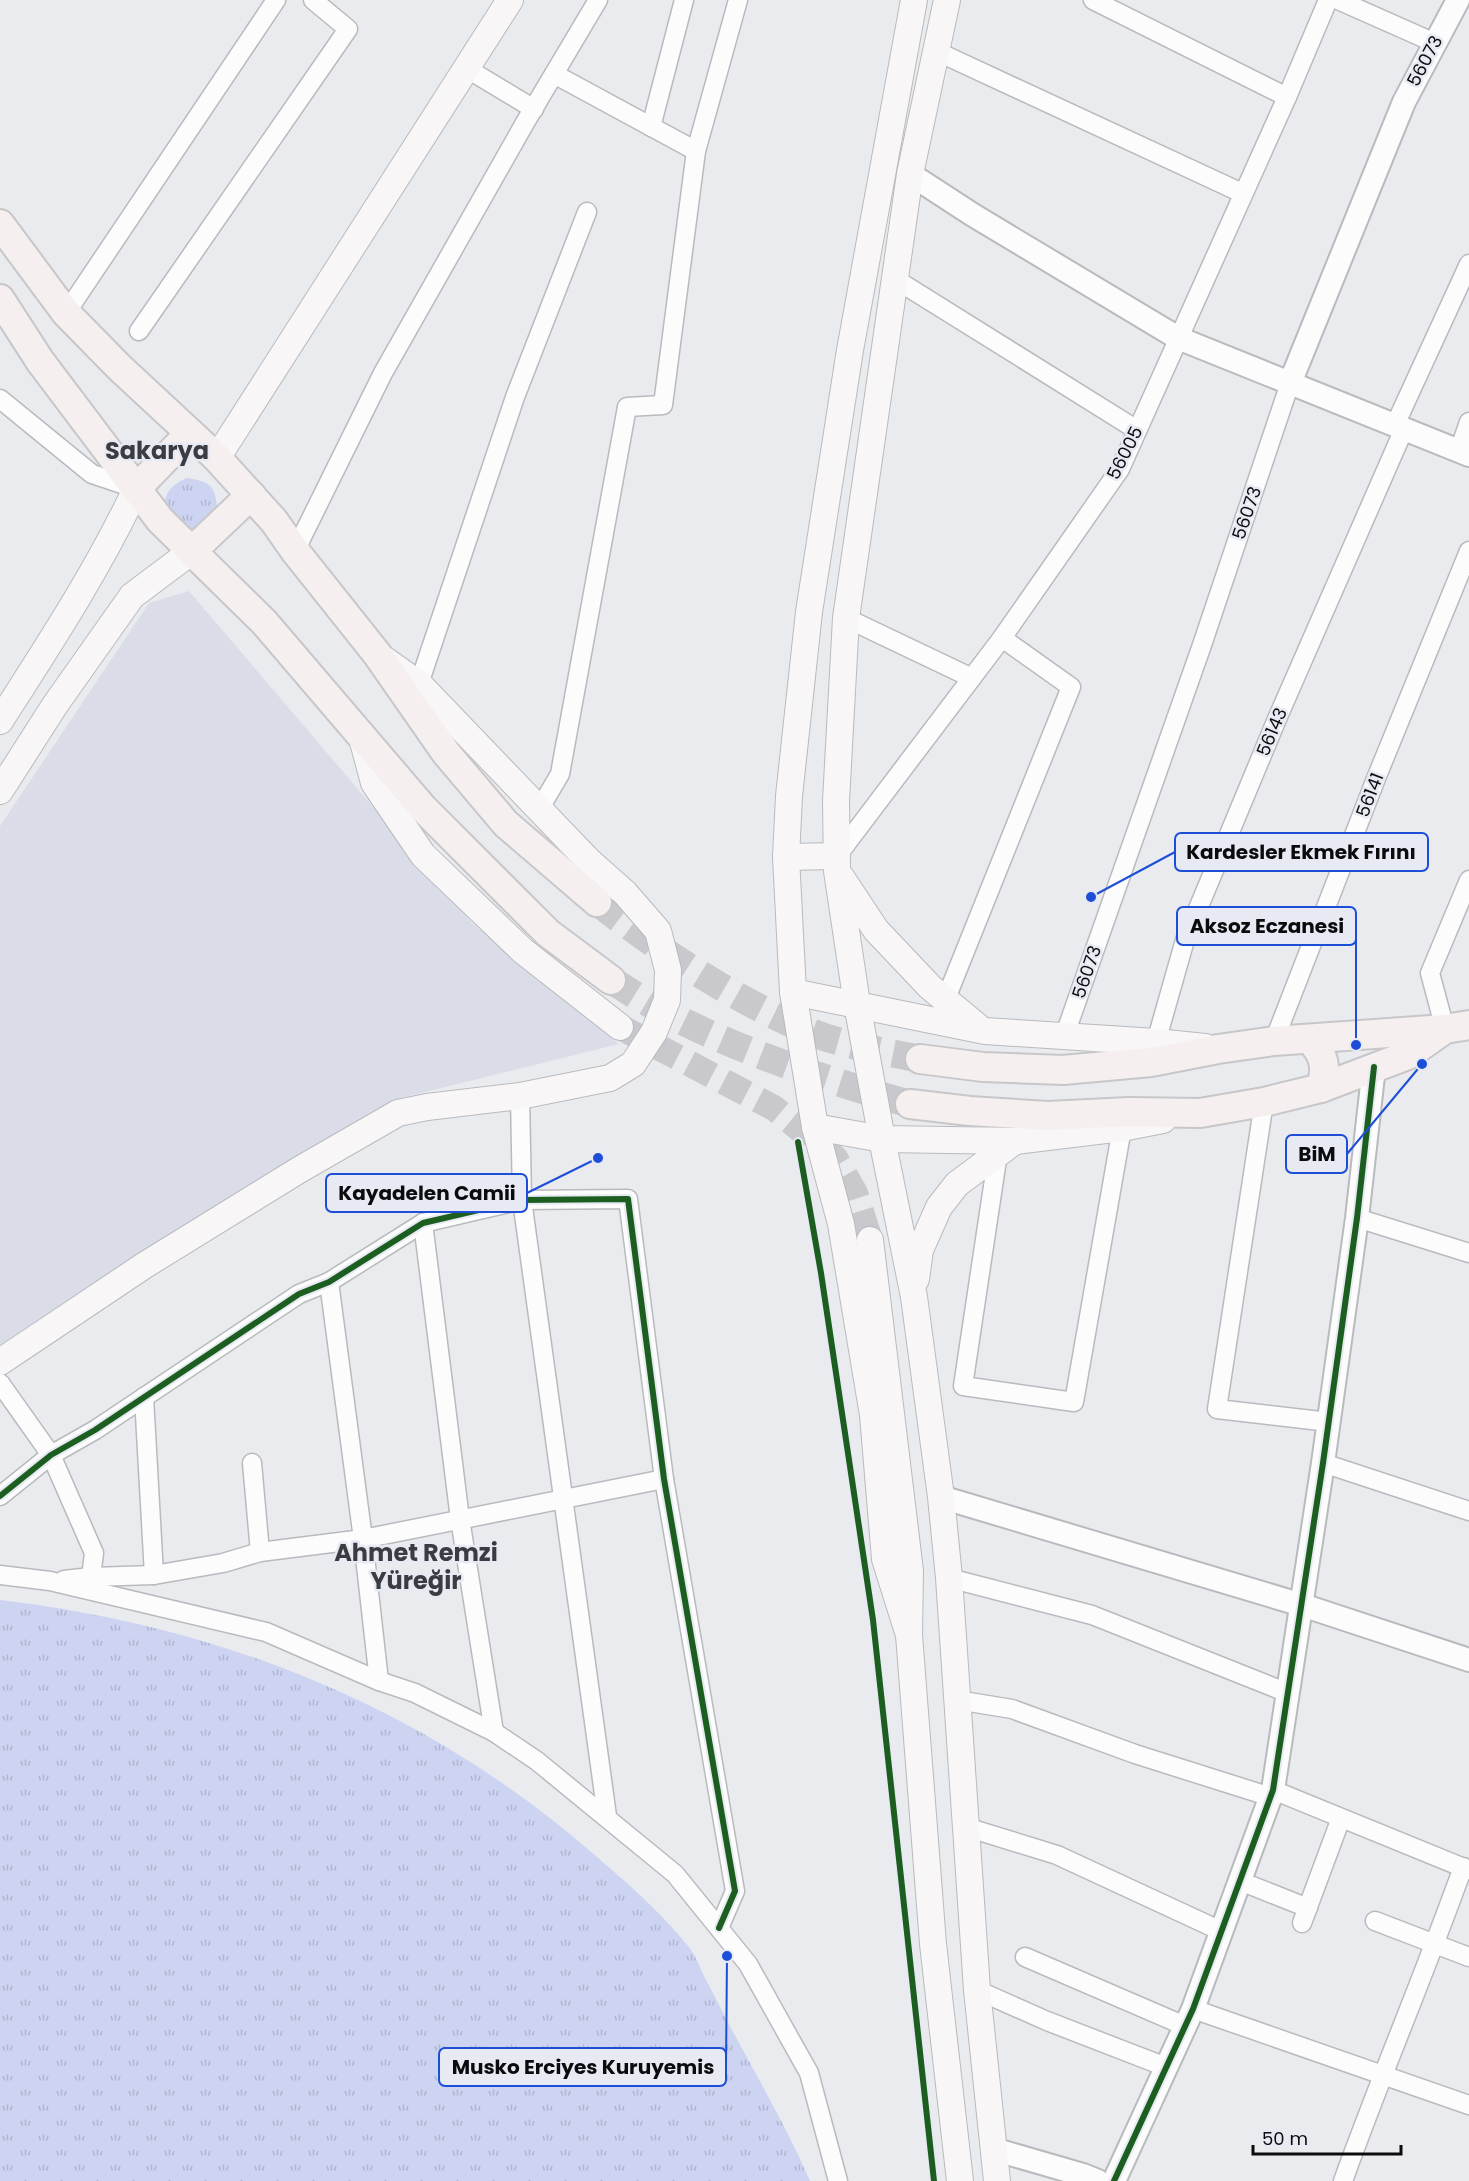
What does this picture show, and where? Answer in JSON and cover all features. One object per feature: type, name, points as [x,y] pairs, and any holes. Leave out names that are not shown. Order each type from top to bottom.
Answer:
[{"type":"main road","points":[[217,458],[510,0]]},
{"type":"main road","points":[[909,1635],[885,1559],[871,1404],[841,1224],[815,1127],[793,992],[786,857],[789,796],[809,612],[850,350],[914,0]]},
{"type":"main road","points":[[947,0],[910,174],[846,618],[836,801],[837,864],[857,1004],[914,1297],[941,1497],[977,1990],[997,2181]]},
{"type":"main road","points":[[0,224],[66,313],[120,368],[217,458],[274,521],[377,654],[446,753],[506,824],[597,903]]},
{"type":"main road","points":[[0,299],[40,361],[160,520],[264,622],[423,808],[548,933],[611,980]]},
{"type":"main road","points":[[0,721],[118,527],[136,489],[190,433]]},
{"type":"main road","points":[[0,791],[55,705],[132,596],[192,551],[250,495]]},
{"type":"main road","points":[[0,1362],[145,1265],[299,1170],[398,1113],[427,1107],[520,1096],[610,1078],[633,1064],[654,1032],[667,1000],[668,970],[658,931],[625,893],[590,861],[419,684],[377,654]]},
{"type":"main road","points":[[361,734],[374,783],[423,855],[522,951],[620,1027]]},
{"type":"main road","points":[[786,857],[837,864]]},
{"type":"main road","points":[[837,864],[876,930],[945,1001],[985,1031]]},
{"type":"main road","points":[[793,992],[985,1031],[1156,1042],[1218,1049]]},
{"type":"main road","points":[[815,1127],[882,1139],[1007,1147],[1264,1102],[1321,1088],[1408,1055],[1457,1027]]},
{"type":"main road","points":[[920,1059],[983,1067],[1063,1070],[1151,1062],[1274,1041],[1457,1027]]},
{"type":"main road","points":[[1310,1040],[1321,1052],[1326,1071],[1321,1088]]},
{"type":"main road","points":[[910,1104],[1048,1116],[1200,1113]]},
{"type":"main road","points":[[914,1297],[920,1250],[939,1207],[957,1184],[1007,1147]]},
{"type":"main road","points":[[870,1240],[910,1571],[909,1635],[933,1944],[960,2181]]},
{"type":"street","points":[[66,313],[276,0]]},
{"type":"street","points":[[139,331],[348,29],[314,0]]},
{"type":"street","points":[[295,551],[382,372],[598,0]]},
{"type":"street","points":[[651,127],[684,0]]},
{"type":"street","points":[[540,808],[560,774],[627,407],[663,405],[696,152],[738,0]]},
{"type":"street","points":[[1093,0],[1287,97]]},
{"type":"street","name":"56005","points":[[837,864],[1002,638],[1120,469],[1287,97],[1328,0]]},
{"type":"street","points":[[1338,0],[1435,43]]},
{"type":"street","name":"56073","points":[[1064,1037],[1202,645],[1290,383],[1404,102],[1458,0]]},
{"type":"street","points":[[936,51],[1242,193]]},
{"type":"street","points":[[466,68],[534,109]]},
{"type":"street","points":[[554,74],[696,152]]},
{"type":"street","points":[[910,174],[973,215],[1178,338],[1464,453],[1469,422]]},
{"type":"street","points":[[419,684],[515,397],[587,212]]},
{"type":"street","name":"56143","points":[[1156,1042],[1185,940],[1469,264]]},
{"type":"street","points":[[895,279],[1137,430]]},
{"type":"street","points":[[0,399],[92,474],[136,489]]},
{"type":"street","name":"56141","points":[[1274,1041],[1377,776],[1469,551]]},
{"type":"street","points":[[846,618],[972,678]]},
{"type":"street","points":[[945,1001],[1071,687],[1002,638]]},
{"type":"street","points":[[1457,1027],[1430,974],[1469,880]]},
{"type":"street","points":[[1114,2181],[1189,2017],[1272,1794],[1329,1422],[1357,1218],[1374,1067]]},
{"type":"street","points":[[520,1096],[522,1200],[607,1816]]},
{"type":"street","points":[[1264,1102],[1217,1409],[1329,1422]]},
{"type":"street","points":[[1007,1147],[963,1386],[1074,1402],[1122,1128]]},
{"type":"street","points":[[0,1496],[51,1455],[299,1294],[329,1282],[423,1223],[522,1200],[628,1199],[664,1479],[735,1891],[719,1928]]},
{"type":"street","points":[[1357,1218],[1469,1253]]},
{"type":"street","points":[[423,1223],[460,1519],[494,1732]]},
{"type":"street","points":[[329,1282],[363,1539],[379,1682]]},
{"type":"street","points":[[0,1383],[51,1455],[94,1553],[91,1577]]},
{"type":"street","points":[[144,1396],[154,1575]]},
{"type":"street","points":[[252,1463],[260,1552]]},
{"type":"street","points":[[1323,1463],[1469,1511]]},
{"type":"street","points":[[50,1581],[154,1575],[223,1563],[260,1552],[363,1539],[664,1479]]},
{"type":"street","points":[[941,1497],[1302,1605],[1469,1660]]},
{"type":"street","points":[[0,1575],[50,1581],[266,1632],[379,1682],[415,1693],[494,1732],[537,1761],[675,1874],[748,1964],[809,2073],[838,2181]]},
{"type":"street","points":[[948,1578],[1092,1615],[1288,1693]]},
{"type":"street","points":[[957,1700],[1012,1710],[1135,1754],[1272,1794],[1341,1818],[1466,1869],[1382,2075],[1343,2181]]},
{"type":"street","points":[[1240,1881],[1305,1915],[1341,1818]]},
{"type":"street","points":[[966,1827],[1057,1855],[1221,1931]]},
{"type":"street","points":[[1375,1921],[1469,1957]]},
{"type":"street","points":[[1025,1957],[1189,2017],[1382,2075],[1469,2105]]},
{"type":"street","points":[[977,1990],[1047,2021],[1166,2067]]},
{"type":"street","points":[[993,2149],[1098,2181]]},
{"type":"shaded area","points":[[189,591],[472,923],[619,1044],[393,1100],[0,1349],[0,826],[149,603]]},
{"type":"green space","points":[[187,478],[210,486],[216,500],[217,508],[195,530],[179,527],[169,516],[165,506],[169,491],[177,483]]},
{"type":"green space","points":[[0,1600],[82,1612],[161,1630],[239,1652],[314,1681],[387,1714],[457,1754],[525,1799],[629,1885],[666,1920],[690,1949],[782,2122],[810,2181],[0,2181]]},
{"type":"tunnel","points":[[597,902],[701,975],[785,1021],[839,1041],[920,1059]]},
{"type":"tunnel","points":[[611,980],[666,1013],[725,1041],[816,1075],[910,1104]]},
{"type":"tunnel","points":[[620,1027],[774,1108],[835,1158],[855,1193],[870,1240]]},
{"type":"cycle path","points":[[1114,2181],[1193,2009],[1273,1790],[1323,1463],[1357,1218],[1374,1067]]},
{"type":"cycle path","points":[[798,1142],[821,1273],[873,1620],[934,2181]]},
{"type":"cycle path","points":[[0,1496],[51,1455],[95,1430],[299,1294],[329,1282],[423,1223],[522,1200],[628,1199],[664,1479],[735,1891],[719,1928]]},
{"type":"place","name":"Kardesler Ekmek Fırını","points":[[1091,897]]},
{"type":"place","name":"Aksoz Eczanesi","points":[[1356,1045]]},
{"type":"place","name":"BiM","points":[[1422,1064]]},
{"type":"place","name":"Kayadelen Camii","points":[[598,1158]]},
{"type":"place","name":"Musko Erciyes Kuruyemis","points":[[727,1956]]},
{"type":"district","name":"Sakarya","points":[[157,451]]},
{"type":"district","name":"Ahmet Remzi Yüreğir","points":[[416,1567]]}]
